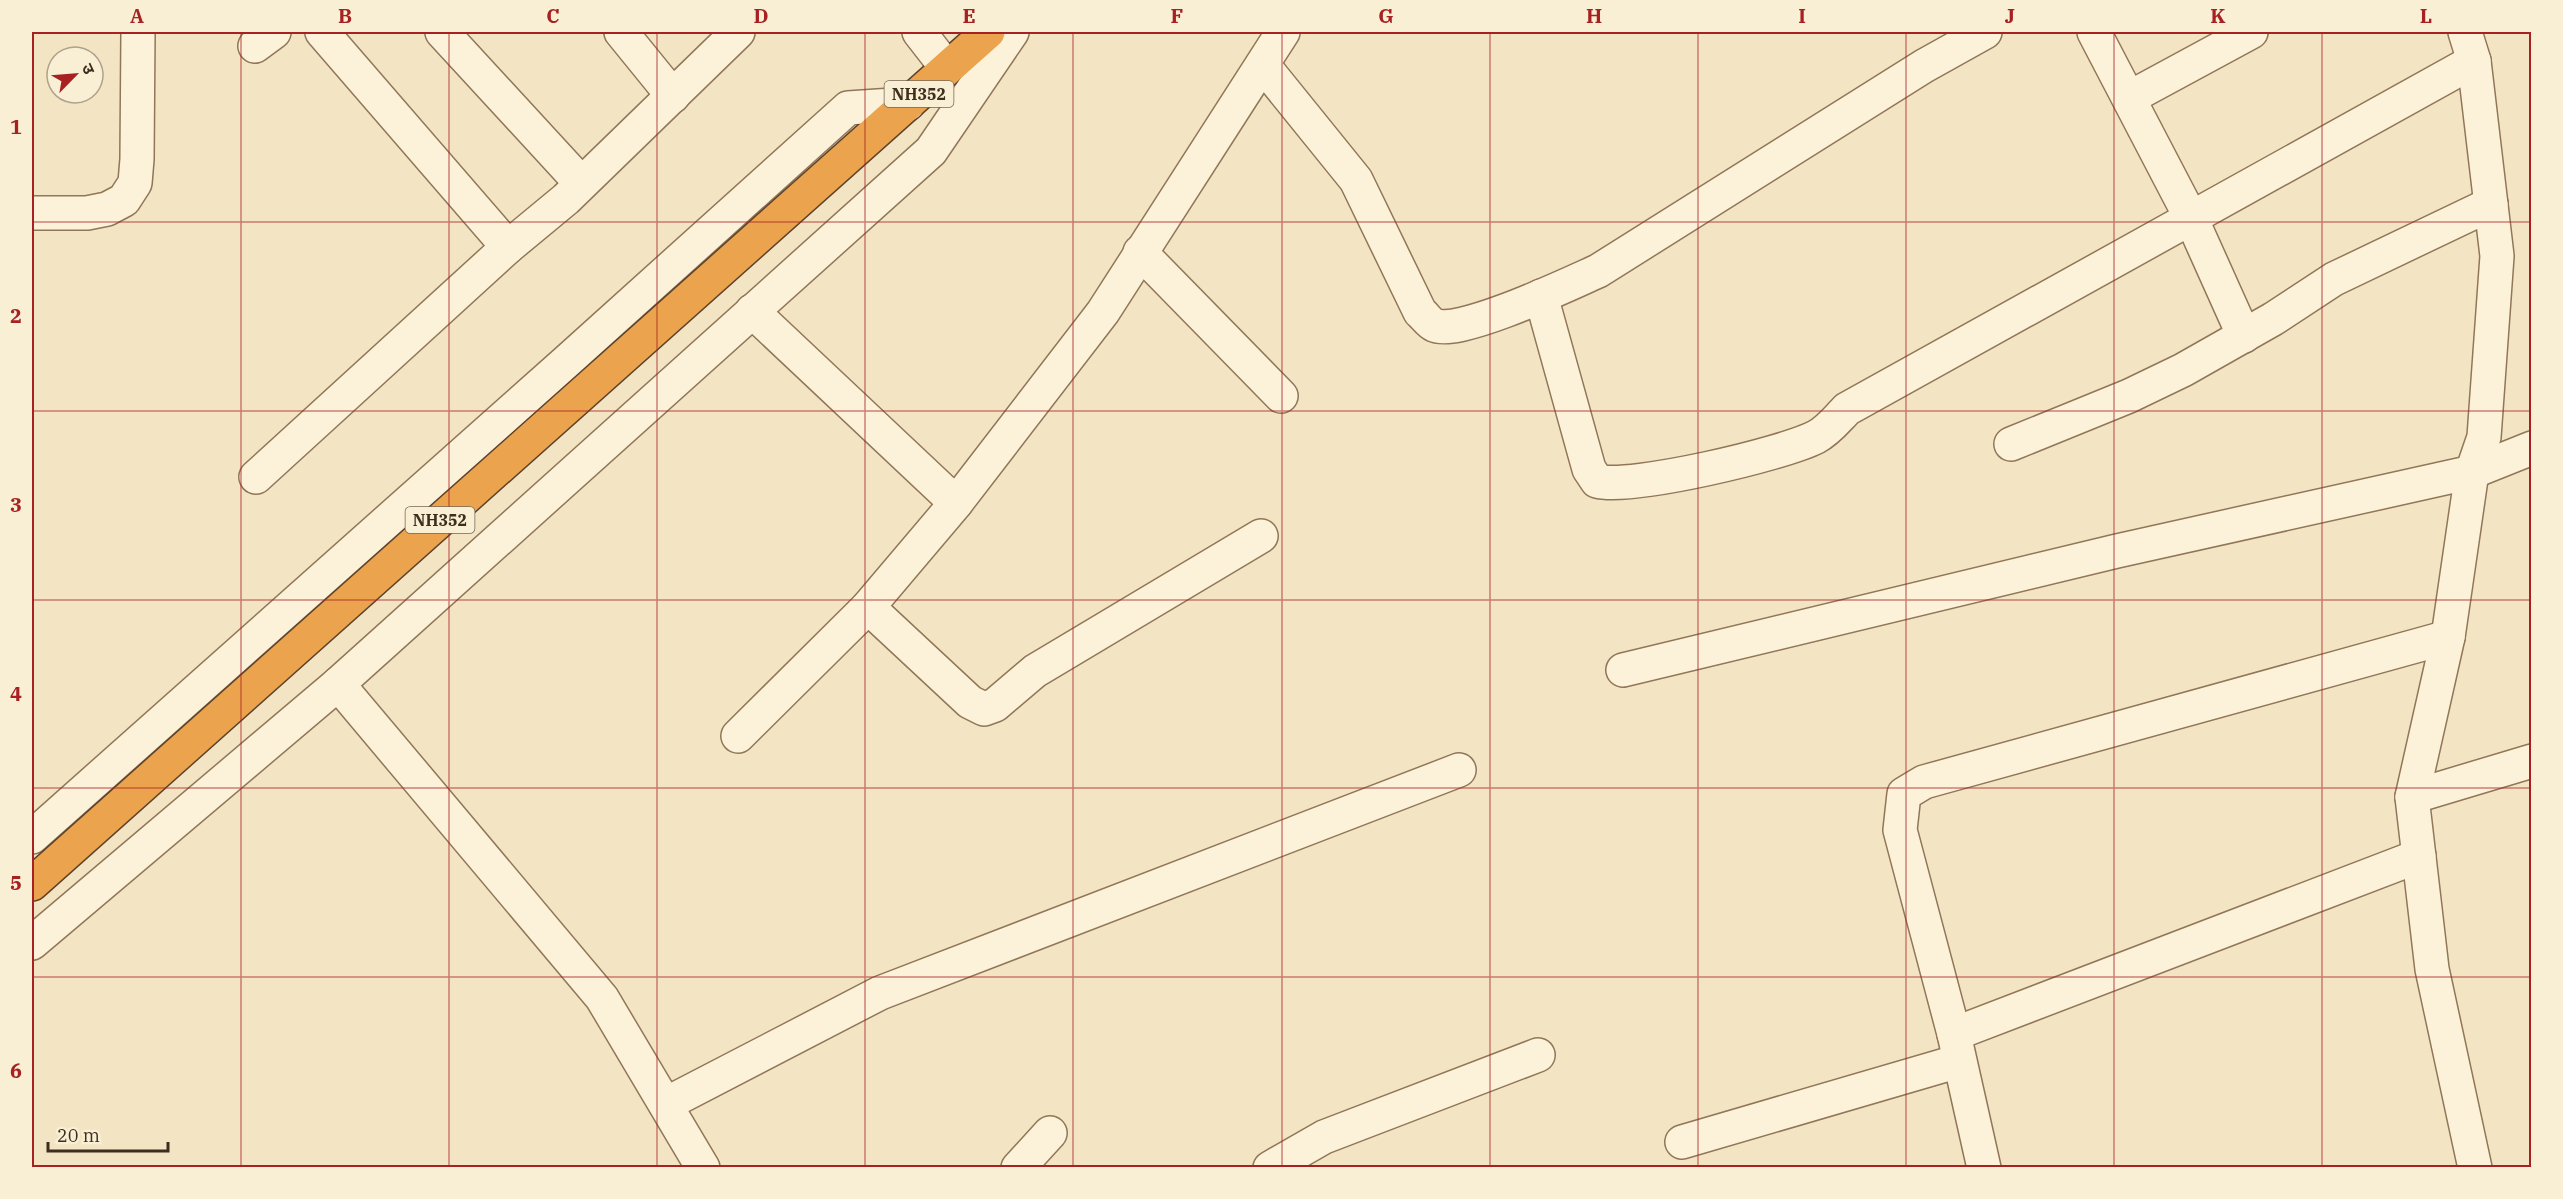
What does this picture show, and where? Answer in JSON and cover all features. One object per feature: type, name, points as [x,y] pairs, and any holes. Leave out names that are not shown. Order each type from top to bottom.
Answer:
[{"type":"highway","name":"NH352","points":[[32,884],[988,32]]},
{"type":"street","points":[[32,213],[87,213],[107,209],[124,200],[135,183],[138,32]]},
{"type":"street","points":[[322,32],[508,247]]},
{"type":"street","points":[[442,32],[581,183]]},
{"type":"street","points":[[621,32],[673,96]]},
{"type":"street","points":[[256,477],[581,183],[738,32]]},
{"type":"street","points":[[919,32],[947,68]]},
{"type":"street","points":[[32,943],[338,684],[931,151],[1012,32]]},
{"type":"street","points":[[738,736],[868,607],[956,503],[1103,312],[1283,32]]},
{"type":"street","points":[[1263,65],[1356,180],[1420,312],[1433,325],[1444,326],[1477,320],[1598,271],[1924,66],[1985,32]]},
{"type":"street","points":[[2094,32],[2192,218],[2244,336]]},
{"type":"street","points":[[2129,98],[2251,32]]},
{"type":"street","points":[[1540,296],[1589,469],[1597,481],[1607,484],[1637,482],[1768,453],[1816,437],[1829,429],[1846,409],[2192,218],[2470,46],[2491,204],[2496,268],[2484,437],[2472,472],[2448,637],[2412,797],[2432,969],[2475,1167]]},
{"type":"street","points":[[32,837],[848,108],[908,104]]},
{"type":"street","points":[[2011,444],[2161,380],[2244,336],[2334,279],[2491,204]]},
{"type":"street","points":[[1140,252],[1281,396]]},
{"type":"street","points":[[752,311],[956,503]]},
{"type":"street","points":[[1623,670],[2117,551],[2472,472],[2532,448]]},
{"type":"street","points":[[868,607],[970,702],[984,709],[995,705],[1035,672],[1261,536]]},
{"type":"street","points":[[1984,1167],[1957,1047],[1900,830],[1904,794],[1924,782],[2448,637]]},
{"type":"street","points":[[338,684],[602,998],[703,1167]]},
{"type":"street","points":[[2412,797],[2532,761]]},
{"type":"street","points":[[666,1104],[880,993],[1459,770]]},
{"type":"street","points":[[1682,1142],[1957,1047],[2419,855]]},
{"type":"street","points":[[1269,1167],[1324,1137],[1538,1055]]},
{"type":"street","points":[[1018,1167],[1050,1133]]}]
